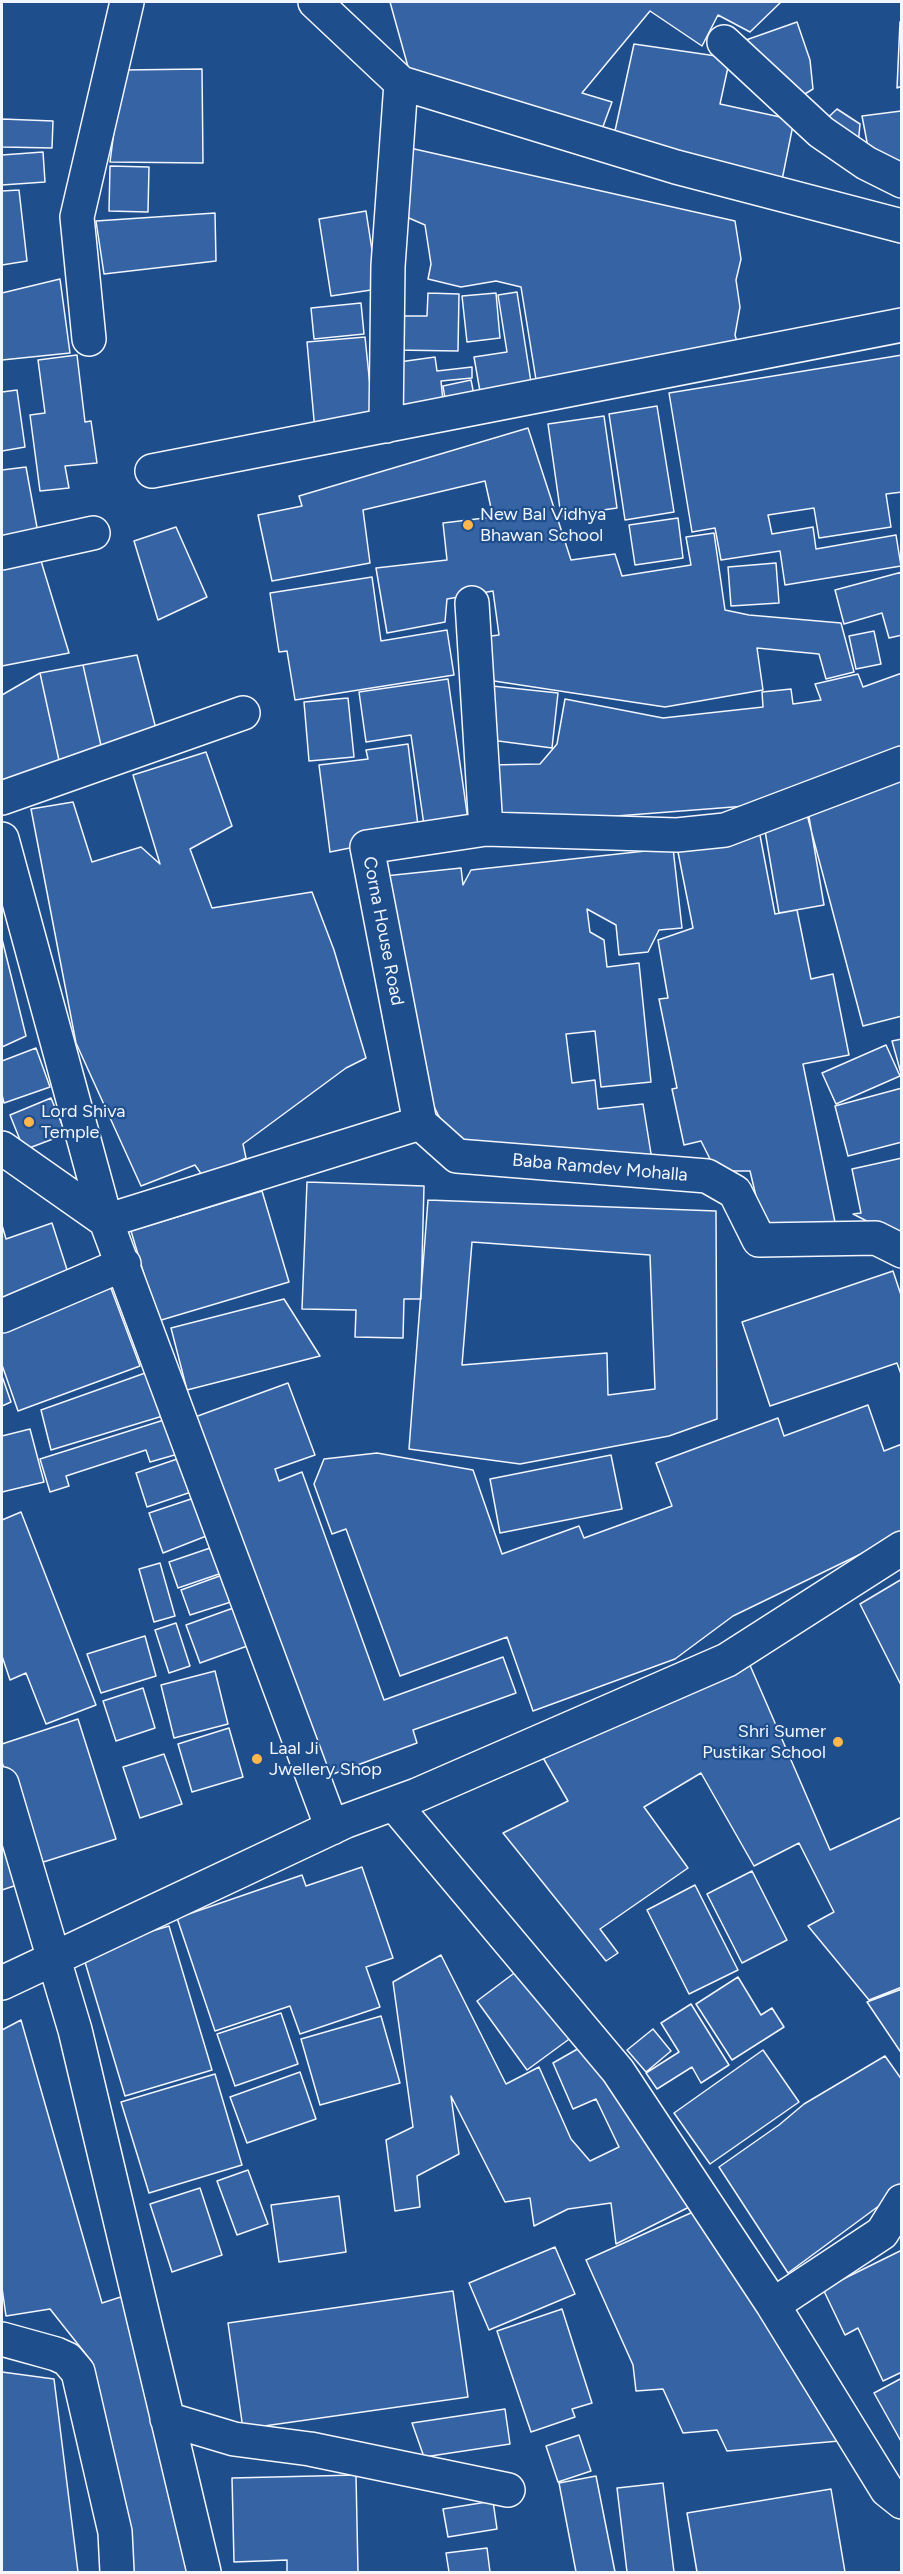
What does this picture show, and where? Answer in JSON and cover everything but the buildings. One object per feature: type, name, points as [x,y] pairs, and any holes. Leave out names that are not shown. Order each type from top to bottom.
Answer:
[{"type":"street","points":[[89,339],[76,217],[127,2]]},
{"type":"street","points":[[315,2],[400,82],[676,167],[902,225]]},
{"type":"street","points":[[724,42],[821,132],[866,163],[902,181]]},
{"type":"street","points":[[386,426],[388,266],[400,82]]},
{"type":"street","points":[[152,471],[902,324]]},
{"type":"street","points":[[2,553],[93,533]]},
{"type":"street","points":[[471,603],[486,829]]},
{"type":"street","points":[[2,798],[243,713]]},
{"type":"street","name":"Corna House Road","points":[[420,1124],[367,847],[486,829],[677,835],[725,830],[902,763]]},
{"type":"street","points":[[2,839],[106,1221],[124,1264],[332,1828]]},
{"type":"street","points":[[106,1221],[420,1124]]},
{"type":"street","name":"Baba Ramdev Mohalla","points":[[420,1124],[458,1156],[706,1176],[735,1192],[759,1240],[876,1238],[902,1251]]},
{"type":"street","points":[[2,1148],[106,1221]]},
{"type":"street","points":[[2,1316],[124,1264]]},
{"type":"street","points":[[2,1983],[332,1828],[394,1804],[727,1660],[902,1548]]},
{"type":"street","points":[[2,1784],[52,1959],[75,2030],[204,2572]]},
{"type":"street","points":[[394,1804],[618,2071],[773,2305],[887,2490],[902,2502]]},
{"type":"street","points":[[773,2305],[882,2233],[902,2201]]},
{"type":"street","points":[[2,2339],[56,2354],[67,2359],[78,2372],[116,2532],[117,2572]]},
{"type":"street","points":[[167,2419],[234,2439],[310,2449],[508,2490]]},
{"type":"place","name":"New Bal Vidhya Bhawan School","points":[[468,525]]},
{"type":"place","name":"Lord Shiva Temple","points":[[29,1122]]},
{"type":"place","name":"Shri Sumer Pustikar School","points":[[838,1742]]},
{"type":"place","name":"Laal Ji Jwellery Shop","points":[[257,1759]]}]
